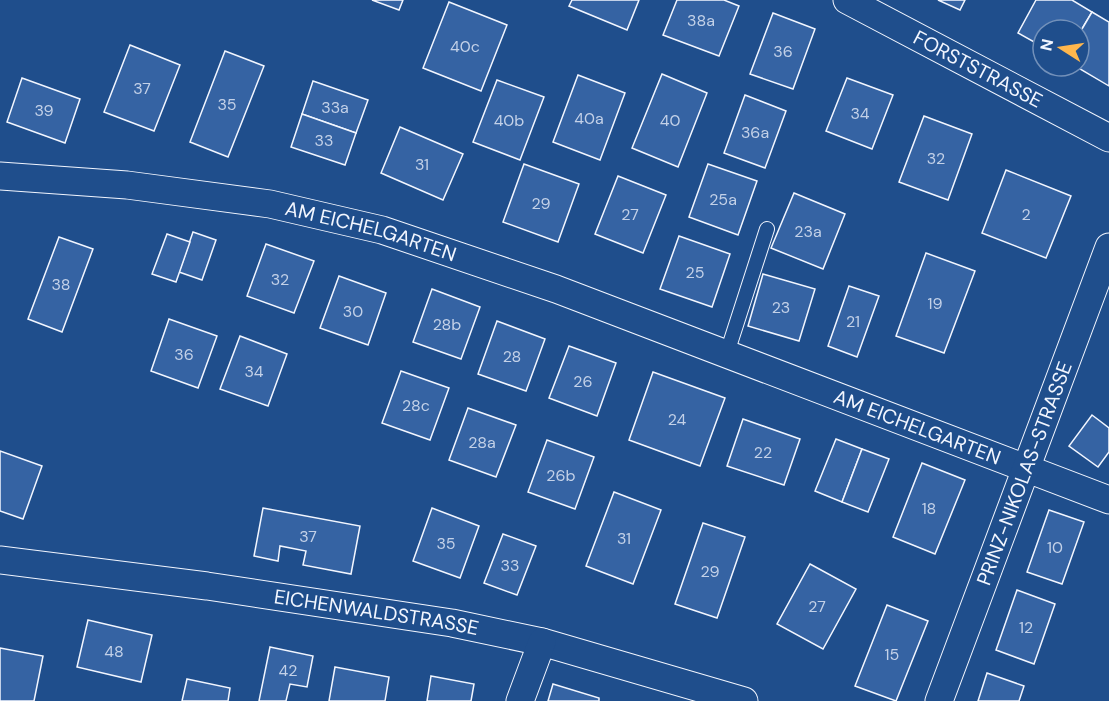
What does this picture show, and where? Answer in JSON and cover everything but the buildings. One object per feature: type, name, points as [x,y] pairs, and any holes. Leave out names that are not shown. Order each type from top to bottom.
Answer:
[{"type":"street","name":"FORSTSTRASSE","points":[[847,0],[1109,138]]},
{"type":"street","name":"AM EICHELGARTEN","points":[[0,176],[127,185],[270,204],[382,230],[556,289],[1028,467],[1109,500]]},
{"type":"street","name":"PRINZ-NIKOLAS-STRASSE","points":[[939,701],[1109,247]]},
{"type":"street","name":"EICHENWALDSTRASSE","points":[[0,561],[207,586],[452,623],[542,642],[744,701]]},
{"type":"street","points":[[520,701],[542,642]]},
{"type":"lane","points":[[727,353],[767,229]]}]
